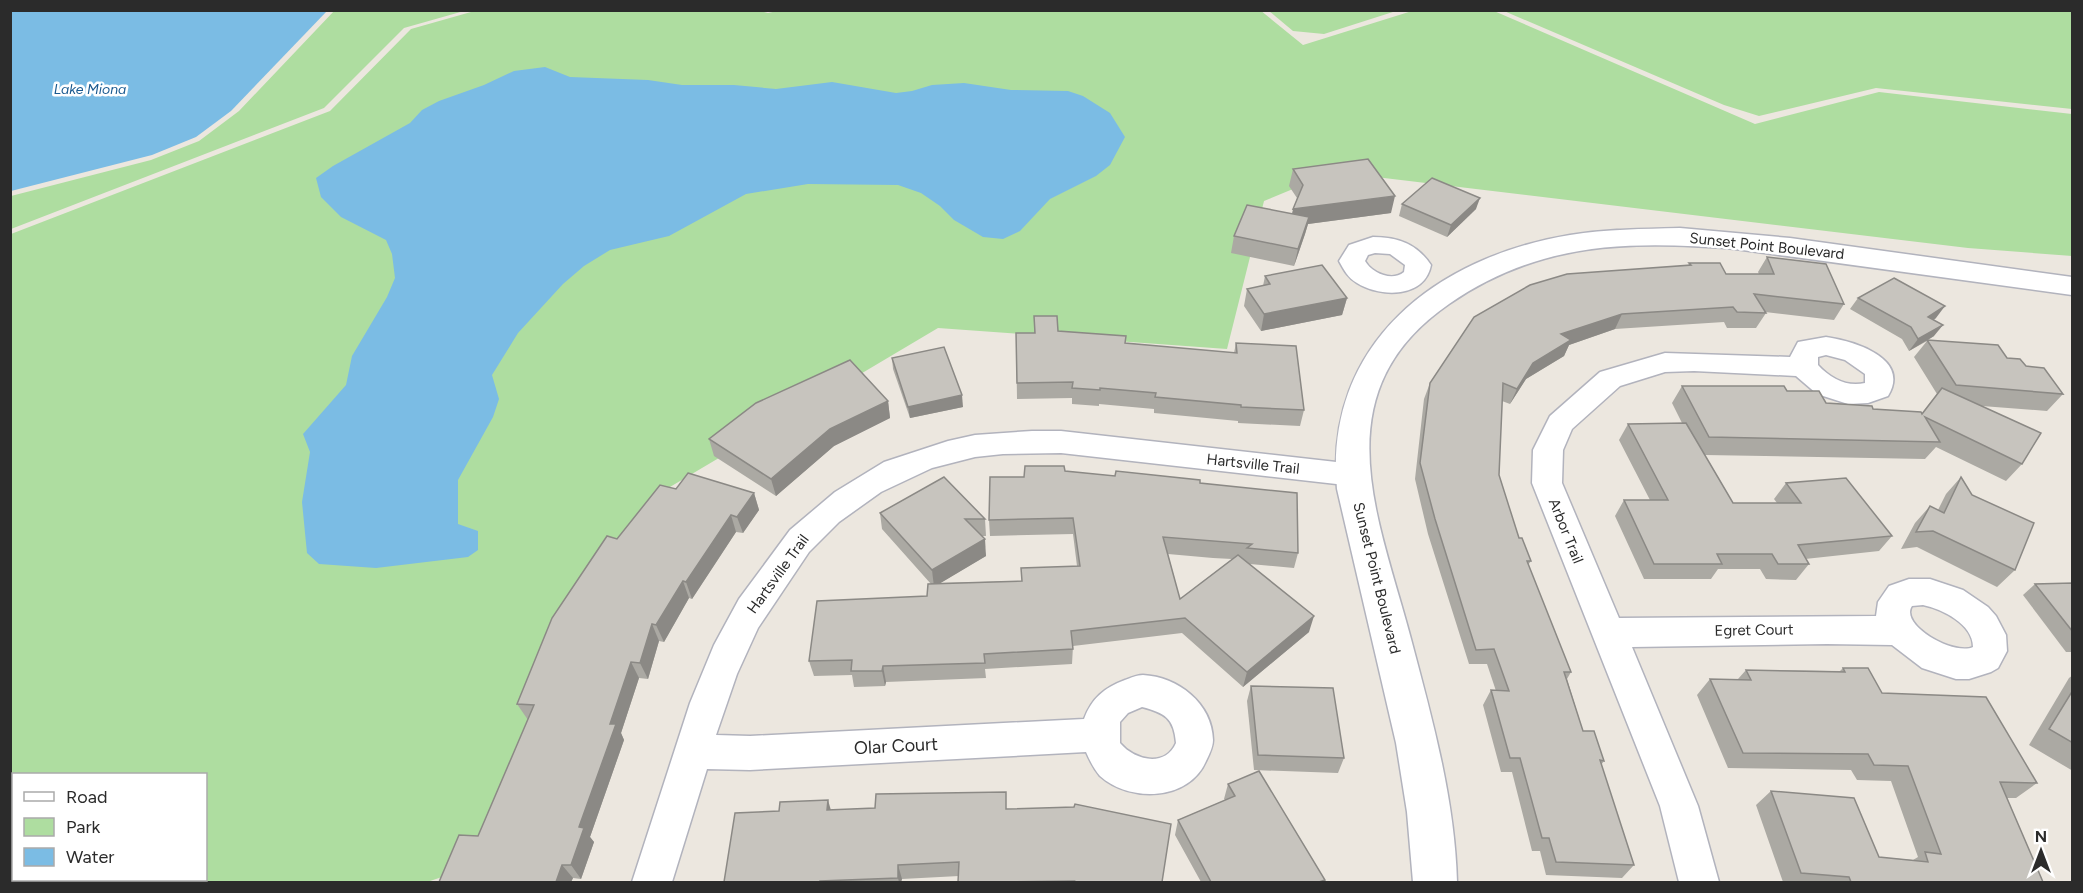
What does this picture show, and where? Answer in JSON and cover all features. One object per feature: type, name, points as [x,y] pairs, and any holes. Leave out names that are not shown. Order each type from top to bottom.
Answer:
[{"type":"street","name":"Sunset Point Boulevard","points":[[1435,882],[1422,773],[1410,712],[1361,519],[1352,451],[1358,413],[1370,375],[1391,342],[1410,319],[1423,289],[1539,250],[1583,241],[1630,236],[1721,238],[2073,286]]},
{"type":"street","name":"Arbor Trail","points":[[1699,882],[1679,806],[1546,483],[1548,450],[1560,423],[1610,379],[1665,363],[1694,362],[1804,367]]},
{"type":"street","name":"Hartsville Trail","points":[[652,882],[715,683],[732,643],[759,597],[796,547],[827,514],[863,487],[901,467],[945,451],[1022,440],[1061,442],[1354,475]]},
{"type":"street","name":"Egret Court","points":[[1608,633],[1827,629],[1900,631]]},
{"type":"street","name":"Olar Court","points":[[694,751],[750,753],[1099,735]]},
{"type":"green space","points":[[335,10],[464,11],[404,28],[324,108],[11,229],[11,196],[151,160],[199,141],[239,111]]},
{"type":"green space","points":[[478,10],[755,10],[768,13],[782,10],[1260,10],[1303,45],[1412,11],[1494,11],[1755,124],[1879,92],[2072,114],[2072,256],[1968,248],[1334,172],[1264,201],[1227,349],[938,328],[648,500],[472,867],[427,882],[11,882],[11,234],[330,111],[411,29]]},
{"type":"green space","points":[[1269,11],[1396,11],[1324,34],[1293,31]]},
{"type":"green space","points":[[1504,11],[2072,11],[2072,109],[1876,88],[1759,116],[1724,105]]},
{"type":"water","name":"Lake Miona","points":[[11,10],[327,11],[231,111],[196,137],[152,155],[11,191]]},
{"type":"water","points":[[545,67],[570,77],[648,80],[682,85],[734,85],[776,89],[832,82],[896,93],[932,85],[964,83],[1011,90],[1068,91],[1083,96],[1110,113],[1125,137],[1110,165],[1096,176],[1050,199],[1020,231],[1003,239],[983,237],[954,220],[940,206],[921,193],[898,185],[808,184],[746,194],[669,236],[610,250],[584,266],[563,284],[518,333],[492,375],[499,399],[493,417],[458,480],[458,524],[478,531],[478,550],[468,557],[376,568],[319,564],[307,553],[302,502],[310,452],[303,434],[346,385],[352,356],[387,297],[395,278],[392,254],[386,240],[341,217],[321,197],[316,178],[410,123],[422,110],[439,101],[484,85],[514,71]]},
{"type":"building","points":[[1368,159],[1395,196],[1293,209],[1303,185],[1293,169]]},
{"type":"building","points":[[1432,178],[1480,198],[1451,225],[1402,204]]},
{"type":"building","points":[[1247,205],[1309,217],[1298,249],[1234,236]]},
{"type":"building","points":[[1767,257],[1826,264],[1844,304],[1754,294],[1766,313],[1737,312],[1733,307],[1622,314],[1561,334],[1571,340],[1533,363],[1517,389],[1503,383],[1499,475],[1519,538],[1522,538],[1531,561],[1527,561],[1571,672],[1564,672],[1583,731],[1594,731],[1604,761],[1600,760],[1634,865],[1556,862],[1549,838],[1542,838],[1520,758],[1510,758],[1491,690],[1509,691],[1494,649],[1476,650],[1420,463],[1430,383],[1474,317],[1530,285],[1567,274],[1691,265],[1689,263],[1720,263],[1726,274],[1774,274]]},
{"type":"building","points":[[1322,265],[1347,298],[1264,314],[1247,289],[1270,284],[1265,276]]},
{"type":"building","points":[[1894,278],[1945,306],[1928,317],[1943,325],[1918,339],[1911,327],[1858,298]]},
{"type":"building","points":[[1034,316],[1057,316],[1058,331],[1126,336],[1125,343],[1237,353],[1236,343],[1296,346],[1304,410],[1241,407],[1241,405],[1155,397],[1156,393],[1072,388],[1073,382],[1017,383],[1016,333],[1035,333]]},
{"type":"building","points":[[1927,340],[1998,345],[2007,358],[2020,359],[2026,366],[2044,368],[2063,394],[1956,385]]},
{"type":"building","points":[[944,347],[962,395],[908,407],[892,358]]},
{"type":"building","points":[[850,360],[888,401],[830,429],[771,479],[709,439],[756,403]]},
{"type":"building","points":[[1682,386],[1784,386],[1787,391],[1819,391],[1826,403],[1872,406],[1873,409],[1921,412],[1922,414],[1942,388],[2041,433],[2022,464],[1925,417],[1940,442],[1709,437]]},
{"type":"building","points":[[1686,423],[1733,503],[1801,503],[1786,483],[1846,478],[1892,536],[1798,545],[1809,564],[1778,564],[1772,554],[1717,554],[1722,564],[1654,564],[1624,500],[1668,500],[1628,424]]},
{"type":"building","points":[[1025,466],[1064,466],[1065,471],[1115,476],[1116,471],[1297,493],[1298,553],[1247,548],[1252,544],[1163,537],[1180,599],[1238,555],[1314,616],[1247,672],[1185,618],[1071,631],[1073,649],[984,654],[985,663],[883,666],[882,671],[851,671],[852,660],[809,661],[817,601],[927,596],[928,584],[1022,581],[1021,568],[1080,566],[1073,518],[989,520],[990,477],[1024,477]]},
{"type":"building","points":[[688,473],[754,493],[737,517],[731,515],[686,582],[683,581],[656,625],[652,624],[640,663],[631,662],[610,724],[616,724],[579,827],[584,828],[571,865],[562,865],[556,882],[439,882],[459,835],[478,836],[534,705],[517,704],[552,618],[607,536],[617,539],[660,485],[676,489]]},
{"type":"building","points":[[944,477],[985,519],[965,519],[985,539],[932,570],[880,513]]},
{"type":"building","points":[[1961,477],[1972,495],[2034,523],[2015,570],[1933,531],[1916,532],[1930,506],[1944,513]]},
{"type":"building","points":[[2073,583],[2073,632],[2035,584]]},
{"type":"building","points":[[1843,668],[1868,668],[1882,693],[1986,697],[2037,783],[2000,782],[2043,882],[1851,882],[1849,877],[1801,873],[1771,791],[1854,798],[1879,857],[1928,862],[1925,852],[1941,854],[1908,766],[1874,765],[1868,754],[1743,753],[1710,679],[1751,680],[1746,670],[1845,672]]},
{"type":"building","points":[[1251,686],[1333,688],[1344,758],[1258,755]]},
{"type":"building","points":[[2073,690],[2073,743],[2049,729]]},
{"type":"building","points":[[1259,771],[1325,880],[1319,882],[1211,882],[1178,820],[1235,796],[1228,784]]},
{"type":"building","points":[[1006,792],[1006,809],[1074,807],[1075,804],[1171,824],[1162,882],[958,882],[959,862],[898,865],[898,878],[820,882],[724,882],[735,813],[779,811],[780,802],[828,800],[827,810],[875,808],[876,794]]}]
